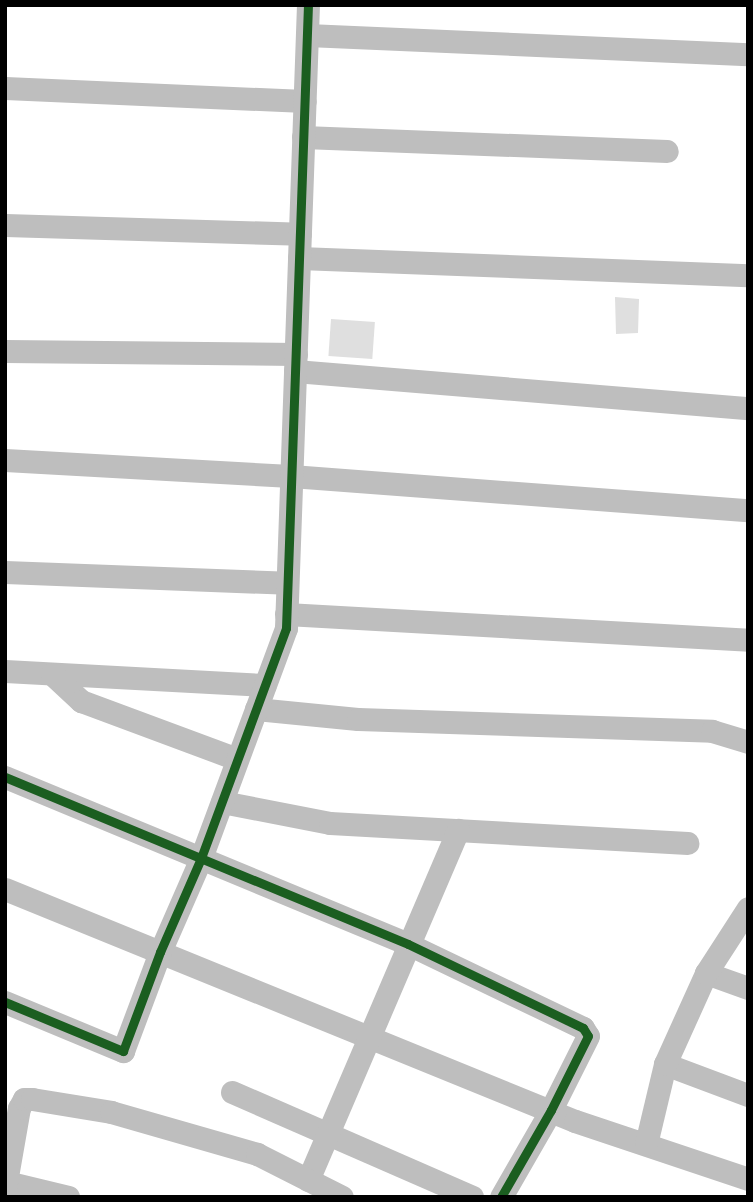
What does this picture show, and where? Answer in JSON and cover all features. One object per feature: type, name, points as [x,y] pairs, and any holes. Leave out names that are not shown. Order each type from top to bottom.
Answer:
[{"type":"street","points":[[5,1002],[123,1051],[160,952],[201,858],[286,628],[308,5]]},
{"type":"street","points":[[307,35],[659,53],[748,54]]},
{"type":"street","points":[[5,88],[305,101]]},
{"type":"street","points":[[303,137],[667,151]]},
{"type":"street","points":[[5,225],[300,234]]},
{"type":"street","points":[[299,258],[748,275]]},
{"type":"street","points":[[5,351],[295,363],[748,408]]},
{"type":"street","points":[[5,460],[291,476],[748,510]]},
{"type":"street","points":[[5,572],[287,583]]},
{"type":"street","points":[[286,614],[748,640]]},
{"type":"street","points":[[5,671],[265,685]]},
{"type":"street","points":[[52,674],[81,701],[237,759]]},
{"type":"street","points":[[256,709],[358,719],[712,731],[748,742]]},
{"type":"street","points":[[5,776],[408,944],[583,1028],[588,1036],[551,1110],[501,1197]]},
{"type":"street","points":[[222,802],[330,823],[687,843]]},
{"type":"street","points":[[308,1181],[458,830]]},
{"type":"street","points":[[5,889],[551,1110],[748,1179]]},
{"type":"street","points":[[646,1144],[665,1064],[706,973],[748,908]]},
{"type":"street","points":[[706,973],[748,988]]},
{"type":"street","points":[[665,1064],[748,1095]]},
{"type":"street","points":[[232,1092],[472,1197]]},
{"type":"street","points":[[68,1197],[6,1185],[19,1108],[23,1099],[111,1112],[257,1154],[337,1196]]},
{"type":"building","points":[[615,297],[639,299],[638,333],[616,334]]},
{"type":"building","points":[[331,319],[375,322],[372,359],[328,356]]},
{"type":"cycle path","points":[[5,1002],[123,1051],[160,952],[201,858],[286,628],[308,5]]},
{"type":"cycle path","points":[[5,777],[408,944],[583,1028],[588,1036],[551,1110],[501,1197]]}]
